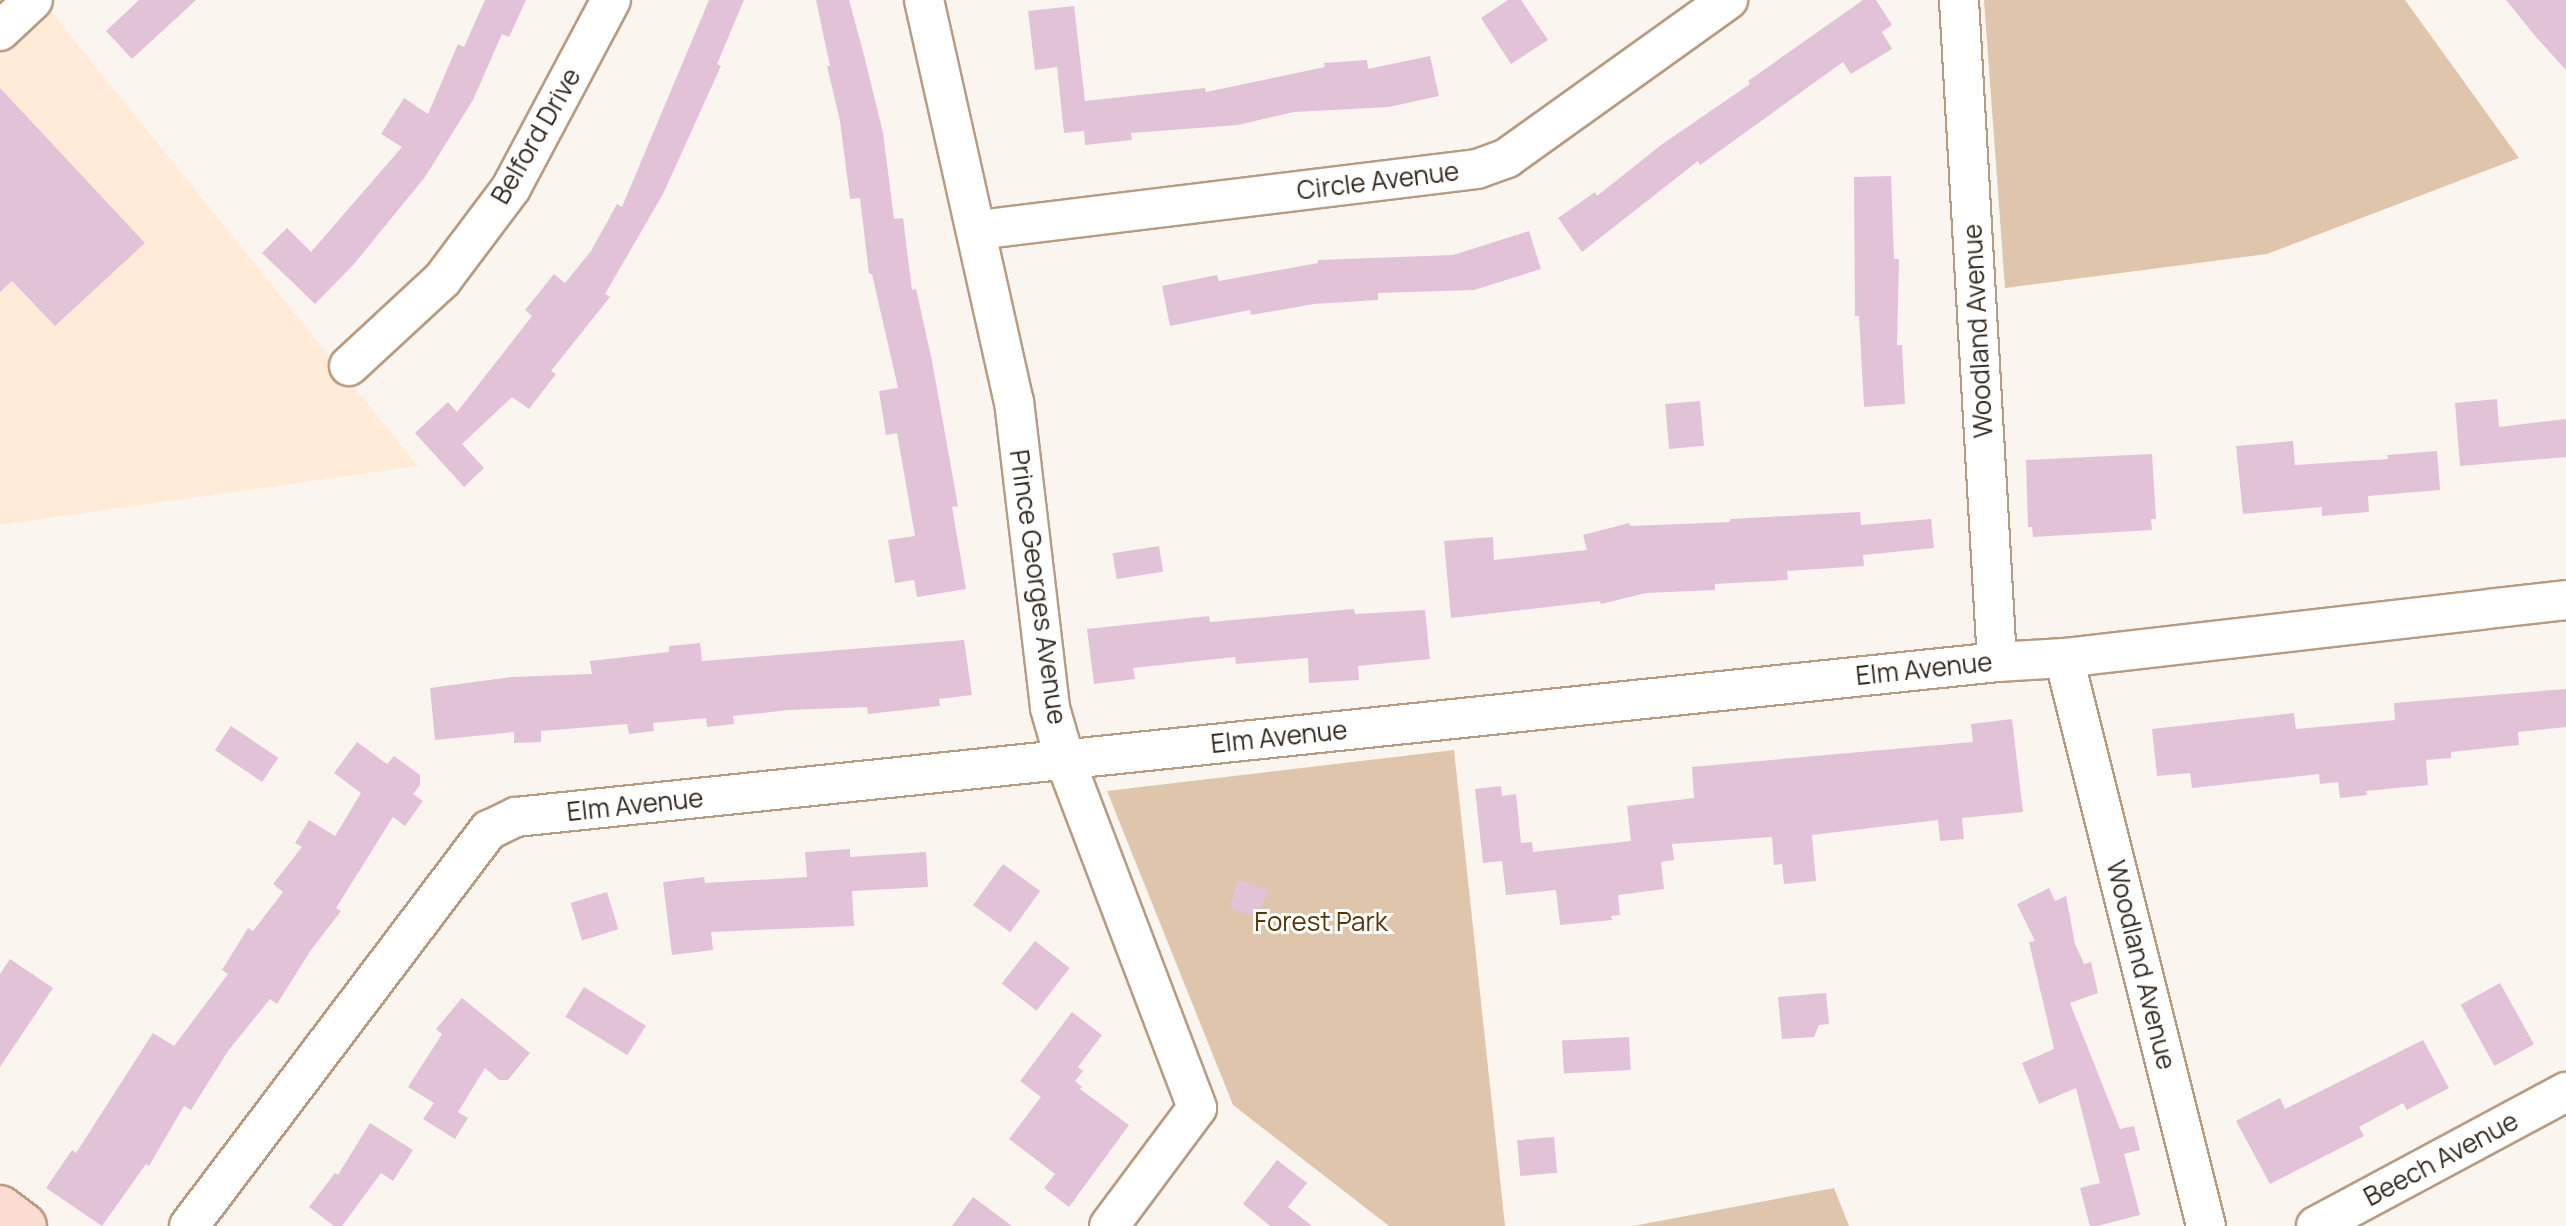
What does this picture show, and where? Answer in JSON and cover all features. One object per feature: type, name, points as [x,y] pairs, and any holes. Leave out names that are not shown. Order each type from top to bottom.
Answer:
[{"type":"main road","points":[[0,1208],[24,1226]]},
{"type":"street","points":[[0,31],[33,0]]},
{"type":"street","name":"Belford Drive","points":[[349,366],[442,280],[511,188],[611,0]]},
{"type":"street","name":"Prince Georges Avenue","points":[[924,0],[1014,401],[1050,708],[1065,760],[1197,1108],[1109,1226]]},
{"type":"street","name":"Circle Avenue","points":[[978,230],[1477,169],[1507,158],[1728,0]]},
{"type":"street","name":"Woodland Avenue","points":[[1959,0],[1997,662]]},
{"type":"street","name":"Elm Avenue","points":[[189,1226],[489,830],[516,817],[1997,662],[2064,658],[2566,600]]},
{"type":"street","name":"Woodland Avenue","points":[[2064,658],[2206,1226]]},
{"type":"street","name":"Beech Avenue","points":[[2316,1226],[2566,1092]]},
{"type":"shaded area","points":[[47,6],[418,466],[0,525],[0,43]]},
{"type":"green space","points":[[1984,0],[2405,0],[2519,158],[2267,254],[2005,288]]},
{"type":"green space","name":"Forest Park","points":[[1454,750],[1505,1226],[1389,1226],[1233,1105],[1107,791]]},
{"type":"green space","points":[[1834,1188],[1849,1226],[1633,1226]]},
{"type":"building","points":[[139,0],[196,0],[132,59],[106,31]]},
{"type":"building","points":[[485,0],[526,0],[509,37],[502,34],[473,100],[425,177],[354,264],[315,304],[262,253],[287,228],[311,252],[402,147],[381,134],[404,98],[428,114],[458,44],[464,47]]},
{"type":"building","points":[[709,0],[744,0],[717,64],[721,66],[663,194],[605,294],[610,297],[551,371],[556,374],[529,409],[512,397],[462,444],[484,468],[464,487],[415,433],[448,402],[457,412],[532,316],[525,310],[554,274],[565,283],[591,251],[617,204],[622,207]]},
{"type":"building","points":[[816,0],[849,0],[865,59],[883,133],[894,219],[903,218],[912,290],[916,289],[932,361],[958,506],[952,507],[966,589],[917,597],[914,580],[895,583],[888,540],[915,536],[897,433],[886,435],[879,391],[898,388],[872,274],[869,274],[860,198],[850,199],[840,121]]},
{"type":"building","points":[[1508,0],[1521,0],[1548,40],[1511,64],[1481,18]]},
{"type":"building","points":[[1863,0],[1876,0],[1892,25],[1882,32],[1892,49],[1851,74],[1843,62],[1700,165],[1698,161],[1582,252],[1558,218],[1595,192],[1597,196],[1661,145]]},
{"type":"building","points":[[2506,0],[2566,0],[2566,70],[2536,37]]},
{"type":"building","points":[[1074,6],[1085,101],[1205,88],[1206,92],[1325,67],[1324,63],[1367,60],[1368,69],[1430,56],[1439,96],[1389,107],[1294,112],[1238,125],[1131,133],[1132,140],[1085,145],[1084,131],[1064,133],[1057,67],[1035,70],[1028,11]]},
{"type":"building","points":[[0,88],[145,243],[55,326],[12,281],[0,292]]},
{"type":"building","points":[[1891,176],[1894,259],[1899,259],[1897,345],[1902,345],[1905,404],[1864,407],[1859,316],[1855,316],[1854,177]]},
{"type":"building","points":[[1529,231],[1541,269],[1474,290],[1378,293],[1378,300],[1314,304],[1251,315],[1250,310],[1170,326],[1162,286],[1217,275],[1219,281],[1318,263],[1318,260],[1453,255]]},
{"type":"building","points":[[2497,399],[2499,427],[2566,419],[2566,457],[2460,466],[2455,403]]},
{"type":"building","points":[[1700,401],[1704,446],[1669,449],[1665,404]]},
{"type":"building","points":[[2293,441],[2295,465],[2388,459],[2387,455],[2437,451],[2440,490],[2368,496],[2369,512],[2322,516],[2322,507],[2243,514],[2236,446]]},
{"type":"building","points":[[2152,454],[2156,519],[2151,519],[2152,530],[2033,537],[2032,527],[2028,527],[2026,460]]},
{"type":"building","points":[[1860,512],[1861,525],[1931,519],[1934,548],[1863,555],[1864,566],[1787,571],[1788,580],[1715,584],[1715,590],[1646,593],[1601,604],[1600,601],[1451,618],[1444,541],[1493,537],[1494,560],[1587,550],[1583,535],[1629,523],[1630,526],[1730,522],[1730,519]]},
{"type":"building","points":[[1159,546],[1163,572],[1117,579],[1113,553]]},
{"type":"building","points":[[1354,609],[1355,614],[1425,610],[1430,659],[1358,666],[1359,680],[1309,683],[1308,658],[1236,664],[1235,657],[1133,668],[1135,679],[1094,684],[1087,629],[1209,616],[1210,622]]},
{"type":"building","points":[[964,640],[972,695],[939,699],[940,706],[868,714],[867,707],[789,710],[733,716],[734,724],[707,727],[706,718],[653,723],[654,731],[629,734],[627,724],[541,731],[541,742],[514,743],[514,732],[435,740],[430,688],[512,677],[592,674],[590,661],[669,652],[669,646],[700,643],[702,661]]},
{"type":"building","points":[[2566,689],[2566,727],[2518,732],[2519,745],[2451,752],[2451,758],[2426,760],[2428,785],[2366,791],[2367,795],[2340,798],[2338,782],[2320,784],[2319,774],[2192,788],[2190,773],[2157,776],[2152,729],[2294,713],[2296,729],[2395,720],[2394,703]]},
{"type":"building","points":[[2012,719],[2023,812],[1962,818],[1964,839],[1940,841],[1938,820],[1812,835],[1816,881],[1784,884],[1782,864],[1774,865],[1772,837],[1672,844],[1674,860],[1661,862],[1664,889],[1618,895],[1620,915],[1611,916],[1612,920],[1560,925],[1556,890],[1506,895],[1502,861],[1483,863],[1475,789],[1501,786],[1502,796],[1516,794],[1521,843],[1532,842],[1533,852],[1631,841],[1627,806],[1694,798],[1692,767],[1973,742],[1971,724]]},
{"type":"building","points":[[231,726],[278,758],[262,782],[215,750]]},
{"type":"building","points":[[357,742],[387,764],[394,756],[420,775],[420,785],[413,794],[423,801],[405,826],[393,817],[336,908],[341,911],[311,950],[277,1004],[270,999],[228,1051],[191,1110],[184,1106],[149,1166],[146,1164],[102,1226],[46,1188],[72,1150],[76,1153],[153,1033],[174,1046],[228,974],[222,970],[248,928],[253,931],[283,892],[273,884],[302,847],[295,843],[309,820],[335,836],[361,793],[334,773]]},
{"type":"building","points":[[850,849],[850,857],[926,852],[928,887],[852,891],[854,926],[711,932],[713,950],[672,955],[663,882],[704,877],[705,883],[807,877],[805,852]]},
{"type":"building","points":[[1003,864],[1040,891],[1010,932],[973,905]]},
{"type":"building","points":[[1238,880],[1268,889],[1259,918],[1229,909]]},
{"type":"building","points":[[2049,888],[2055,901],[2066,896],[2075,944],[2084,964],[2091,962],[2098,993],[2070,1003],[2120,1129],[2134,1126],[2140,1150],[2124,1154],[2140,1215],[2097,1226],[2090,1226],[2080,1188],[2100,1183],[2076,1088],[2039,1104],[2022,1063],[2054,1049],[2029,942],[2035,941],[2017,904]]},
{"type":"building","points":[[607,892],[618,929],[582,940],[571,903]]},
{"type":"building","points":[[1035,941],[1070,968],[1036,1011],[1002,984]]},
{"type":"building","points":[[10,959],[53,988],[0,1067],[0,974]]},
{"type":"building","points":[[2500,983],[2534,1044],[2495,1066],[2461,1005]]},
{"type":"building","points":[[584,987],[646,1026],[627,1055],[565,1017]]},
{"type":"building","points":[[1826,993],[1829,1024],[1819,1025],[1814,1037],[1782,1039],[1778,997]]},
{"type":"building","points":[[462,998],[530,1053],[508,1080],[499,1080],[485,1068],[458,1112],[468,1118],[455,1139],[423,1119],[434,1103],[408,1087],[442,1034],[436,1029]]},
{"type":"building","points":[[1072,1012],[1102,1035],[1078,1067],[1083,1071],[1075,1081],[1082,1087],[1080,1089],[1129,1125],[1069,1207],[1044,1188],[1055,1174],[1009,1139],[1041,1097],[1020,1081]]},
{"type":"building","points":[[1629,1037],[1631,1070],[1564,1073],[1562,1041]]},
{"type":"building","points":[[2423,1040],[2449,1088],[2407,1110],[2403,1103],[2359,1127],[2364,1136],[2270,1184],[2236,1121],[2280,1098],[2285,1109]]},
{"type":"building","points":[[370,1123],[413,1150],[393,1181],[381,1173],[342,1226],[334,1226],[309,1207],[335,1173],[338,1175]]},
{"type":"building","points":[[1554,1137],[1557,1173],[1520,1176],[1517,1140]]},
{"type":"building","points":[[1277,1160],[1307,1183],[1288,1207],[1312,1226],[1270,1226],[1243,1204]]},
{"type":"building","points":[[973,1197],[1012,1226],[952,1226]]}]
